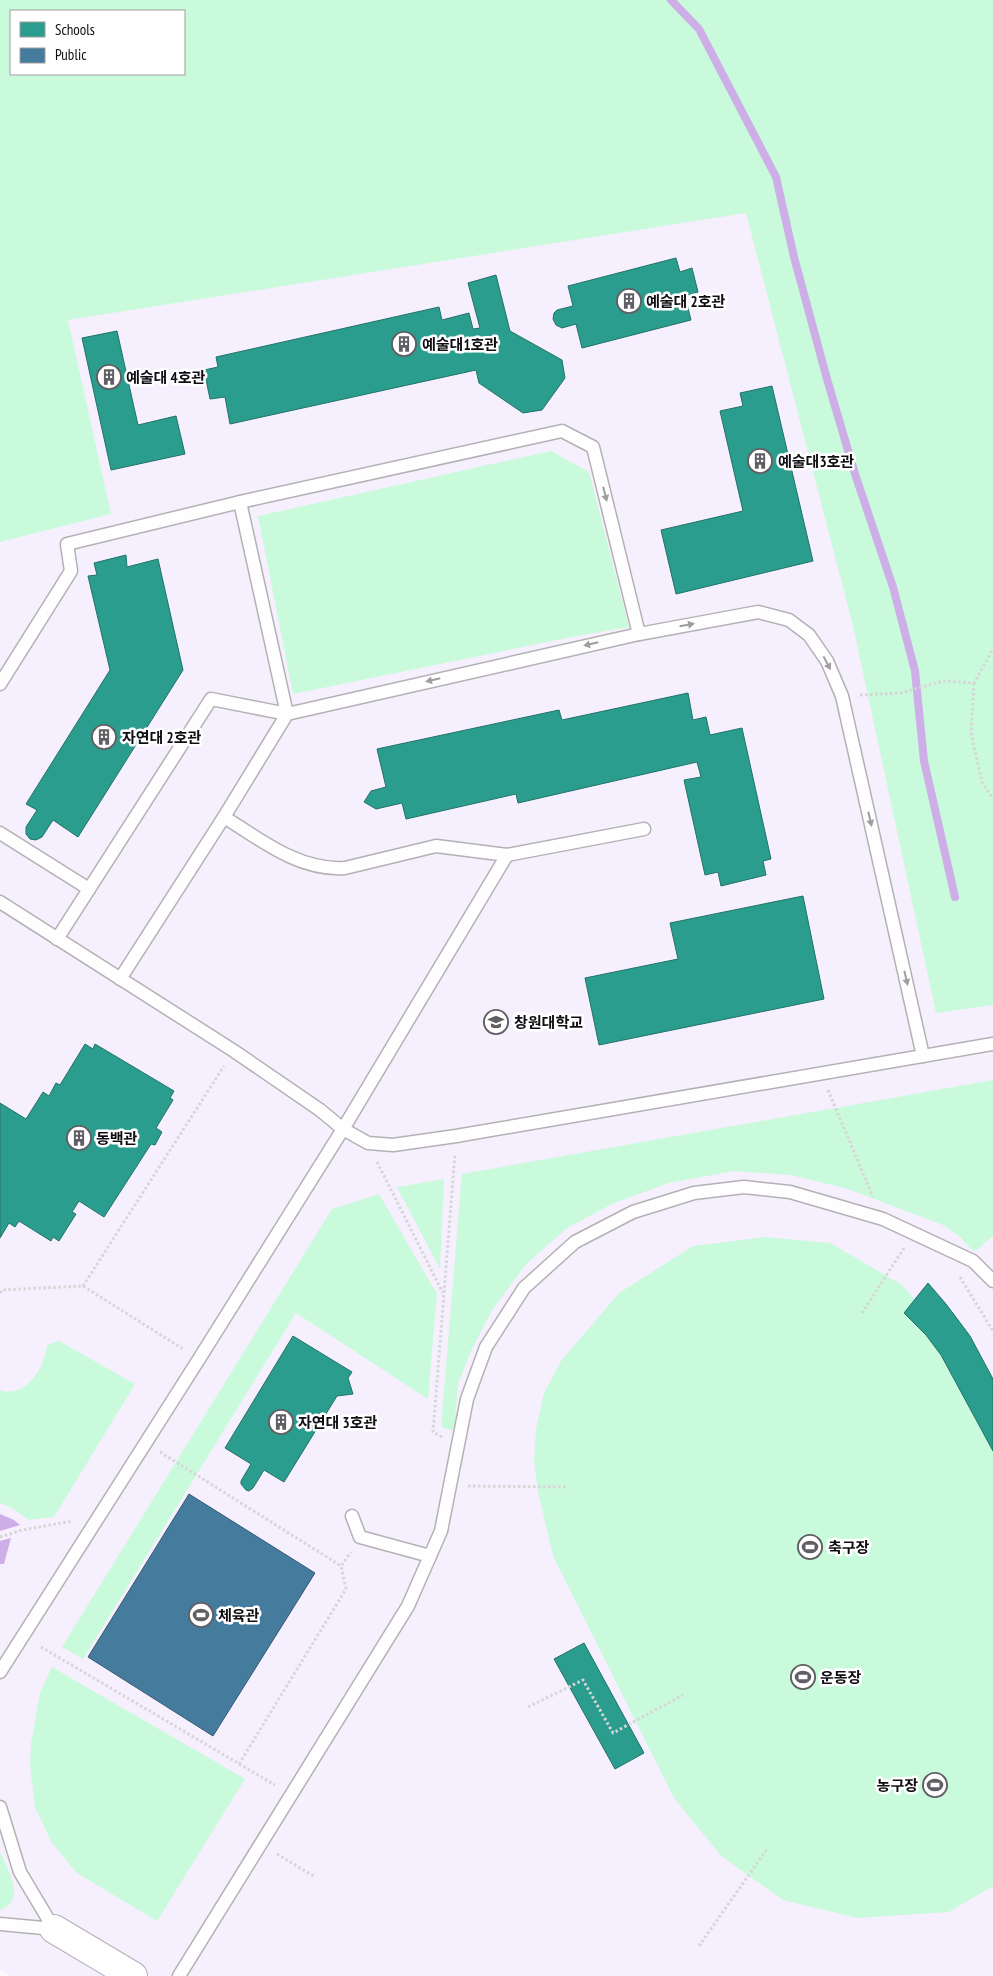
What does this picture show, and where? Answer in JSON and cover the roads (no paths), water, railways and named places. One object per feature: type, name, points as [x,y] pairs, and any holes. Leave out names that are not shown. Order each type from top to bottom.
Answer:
[{"type":"street","points":[[54,1929],[133,1976]]},
{"type":"lane","points":[[0,684],[71,571],[67,544],[240,502],[562,431],[593,447],[639,634]]},
{"type":"lane","points":[[120,978],[224,818],[287,714],[240,502]]},
{"type":"lane","points":[[57,938],[211,699],[287,714],[639,634],[758,612],[788,620],[809,635],[827,661],[842,696],[923,1056]]},
{"type":"lane","points":[[224,818],[290,857],[321,867],[345,868],[436,846],[506,855],[644,829]]},
{"type":"lane","points":[[0,833],[89,889]]},
{"type":"lane","points":[[0,1672],[343,1128],[506,855]]},
{"type":"lane","points":[[0,902],[234,1051],[343,1128],[368,1143],[393,1145],[456,1136],[993,1044]]},
{"type":"lane","points":[[179,1976],[408,1606],[441,1530],[468,1399],[486,1347],[524,1288],[575,1242],[633,1212],[694,1192],[744,1187],[790,1192],[882,1218],[973,1261],[993,1281]]},
{"type":"lane","points":[[352,1516],[360,1536],[430,1556]]},
{"type":"lane","points":[[0,1807],[20,1872],[54,1929]]},
{"type":"lane","points":[[0,1924],[54,1929]]},
{"type":"waterway","points":[[671,0],[699,29],[776,177],[794,257],[827,379],[855,474],[893,587],[915,671],[924,761],[955,897]]},
{"type":"place","name":"예술대 2호관","points":[[629,301]]},
{"type":"place","name":"예술대1호관","points":[[404,344]]},
{"type":"place","name":"예술대 4호관","points":[[109,377]]},
{"type":"place","name":"예술대3호관","points":[[760,461]]},
{"type":"place","name":"자연대 2호관","points":[[104,737]]},
{"type":"place","name":"창원대학교","points":[[496,1022]]},
{"type":"place","name":"동백관","points":[[79,1138]]},
{"type":"place","name":"자연대 3호관","points":[[281,1422]]},
{"type":"place","name":"축구장","points":[[810,1547]]},
{"type":"place","name":"체육관","points":[[201,1615]]},
{"type":"place","name":"운동장","points":[[803,1677]]},
{"type":"place","name":"농구장","points":[[935,1785]]}]
